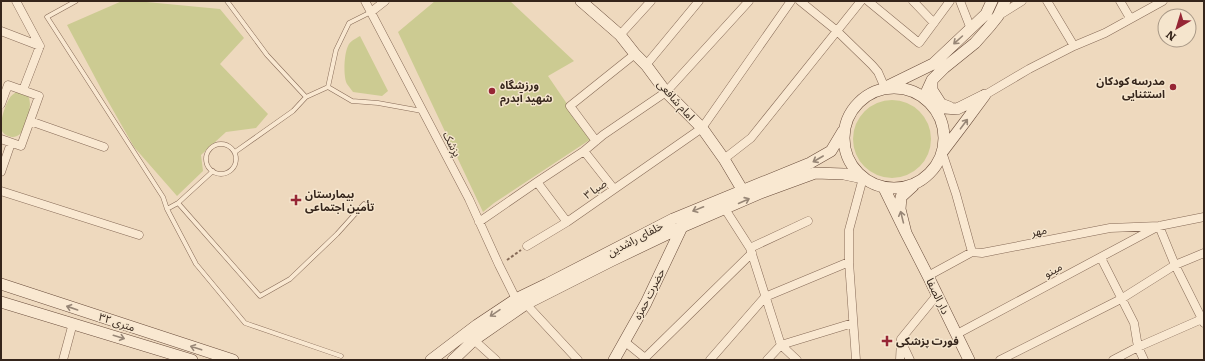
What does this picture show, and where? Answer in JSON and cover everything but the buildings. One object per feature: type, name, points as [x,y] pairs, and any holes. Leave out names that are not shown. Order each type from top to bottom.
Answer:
[{"type":"main road","name":"امام شافعی","points":[[581,1],[620,35],[646,65],[666,92],[702,128],[744,190]]},
{"type":"main road","points":[[918,182],[901,188],[884,188],[873,184],[855,171],[849,162],[843,142],[843,131],[847,118],[854,107],[867,95],[885,88],[933,64],[986,14],[992,1]]},
{"type":"main road","points":[[906,233],[900,209],[901,197],[927,176],[940,159],[942,152],[944,137],[943,126],[926,93],[932,80],[944,68],[975,43],[998,16],[1005,1]]},
{"type":"main road","points":[[932,80],[932,90],[942,104],[958,109]]},
{"type":"main road","points":[[885,88],[898,88],[912,91],[931,105],[958,109],[985,95]]},
{"type":"main road","points":[[942,152],[985,95]]},
{"type":"main road","name":"خلفای راشدین","points":[[431,360],[477,325],[516,299],[673,219],[810,163],[831,151],[843,131]]},
{"type":"main road","name":"خلفای راشدین","points":[[453,360],[474,340],[526,304],[682,227],[763,192],[815,173],[844,174],[863,178]]},
{"type":"main road","points":[[884,188],[906,233]]},
{"type":"main road","name":"حضرت حمزه","points":[[614,360],[646,303],[682,227]]},
{"type":"main road","name":"دار الصفا","points":[[906,233],[970,360]]},
{"type":"main road","name":"۳۲ متری","points":[[1,284],[233,360]]},
{"type":"main road","name":"۳۲ متری","points":[[1,302],[192,360]]},
{"type":"main road","points":[[153,348],[157,336]]},
{"type":"street","points":[[16,1],[40,46],[23,90]]},
{"type":"street","name":"پزشک","points":[[365,1],[469,199],[516,299]]},
{"type":"street","points":[[370,12],[385,1]]},
{"type":"street","points":[[620,35],[650,1]]},
{"type":"street","points":[[646,65],[699,1]]},
{"type":"street","points":[[479,222],[584,151],[603,135],[666,92],[749,1]]},
{"type":"street","points":[[702,128],[791,1]]},
{"type":"street","points":[[800,1],[837,31],[872,65],[878,72],[885,88]]},
{"type":"street","points":[[724,159],[751,138],[861,1]]},
{"type":"street","points":[[868,1],[919,43],[950,1]]},
{"type":"street","points":[[913,1],[934,23]]},
{"type":"street","points":[[960,1],[971,29]]},
{"type":"street","points":[[998,16],[1022,1]]},
{"type":"street","points":[[1047,1],[1074,46]]},
{"type":"street","points":[[1120,1],[1130,18]]},
{"type":"street","points":[[985,95],[1029,69],[1074,46],[1105,33],[1163,1]]},
{"type":"street","points":[[1,31],[40,46]]},
{"type":"street","points":[[596,141],[570,106],[635,54]]},
{"type":"street","points":[[1,104],[8,85],[40,96],[21,146],[1,139]]},
{"type":"street","points":[[30,121],[104,147]]},
{"type":"street","name":"صبا ۳","points":[[527,246],[567,222],[702,128]]},
{"type":"street","points":[[1,172],[10,143]]},
{"type":"street","points":[[584,151],[614,189]]},
{"type":"street","points":[[942,152],[956,194],[972,252]]},
{"type":"street","points":[[856,360],[849,262],[849,230],[863,178]]},
{"type":"street","points":[[537,182],[567,222]]},
{"type":"street","points":[[1,191],[140,235]]},
{"type":"street","points":[[725,209],[751,250],[781,345],[797,360]]},
{"type":"street","points":[[1114,360],[1138,347],[1203,321],[1174,265],[1160,226],[1204,217]]},
{"type":"street","points":[[624,341],[645,358],[751,250],[808,221]]},
{"type":"street","name":"مهر","points":[[928,276],[972,252],[982,253],[1110,228],[1160,226]]},
{"type":"street","name":"مینو","points":[[958,334],[1160,226]]},
{"type":"street","points":[[1000,360],[1121,299],[1174,265],[1204,253]]},
{"type":"street","points":[[1100,258],[1134,323],[1138,347],[1144,360]]},
{"type":"street","points":[[710,360],[765,297],[849,262]]},
{"type":"street","points":[[900,360],[900,339],[937,295]]},
{"type":"street","points":[[526,304],[578,360]]},
{"type":"street","points":[[63,360],[74,323]]},
{"type":"street","points":[[767,360],[781,345],[853,323]]},
{"type":"street","points":[[900,339],[910,360]]},
{"type":"street","points":[[474,340],[496,360]]},
{"type":"lane","points":[[76,1],[47,17],[163,196],[167,209],[196,264],[245,323],[341,356]]},
{"type":"lane","points":[[227,1],[267,55],[306,97]]},
{"type":"lane","points":[[328,87],[336,50],[349,24],[370,12]]},
{"type":"lane","points":[[234,152],[293,111],[306,97],[328,87]]},
{"type":"lane","points":[[328,87],[352,101],[378,103],[423,111]]},
{"type":"lane","points":[[218,144],[228,146],[234,152],[236,162],[231,170],[222,174],[213,171],[207,164],[207,154],[214,146],[218,144]]},
{"type":"lane","points":[[167,209],[178,202],[213,171]]},
{"type":"lane","points":[[178,202],[260,296],[290,279],[337,234],[364,204]]},
{"type":"path","points":[[499,265],[527,246]]},
{"type":"shaded area","points":[[122,1],[220,9],[244,38],[220,64],[268,114],[256,128],[226,132],[201,155],[203,171],[177,196],[134,147],[67,25]]},
{"type":"shaded area","name":"ورزشگاه شهید آبدرم","points":[[435,1],[510,1],[574,61],[548,76],[591,139],[494,203],[483,212],[398,32]]},
{"type":"shaded area","points":[[360,36],[388,91],[382,96],[353,92],[347,84],[344,65],[348,46],[353,40]]},
{"type":"shaded area","points":[[18,91],[28,95],[30,108],[22,132],[19,135],[10,137],[2,132],[1,122],[7,102],[13,94]]},
{"type":"shaded area","points":[[892,100],[907,103],[919,112],[928,124],[931,139],[928,154],[919,166],[907,175],[892,178],[877,175],[865,166],[856,154],[853,139],[856,124],[865,112],[877,103]]},
{"type":"place","name":"مدرسه کودکان استثنایی","points":[[1173,87]]},
{"type":"place","name":"ورزشگاه شهید آبدرم","points":[[492,91]]},
{"type":"place","name":"بیمارستان تأمین اجتماعی","points":[[296,200]]},
{"type":"place","name":"فورت پزشکی","points":[[887,341]]}]
